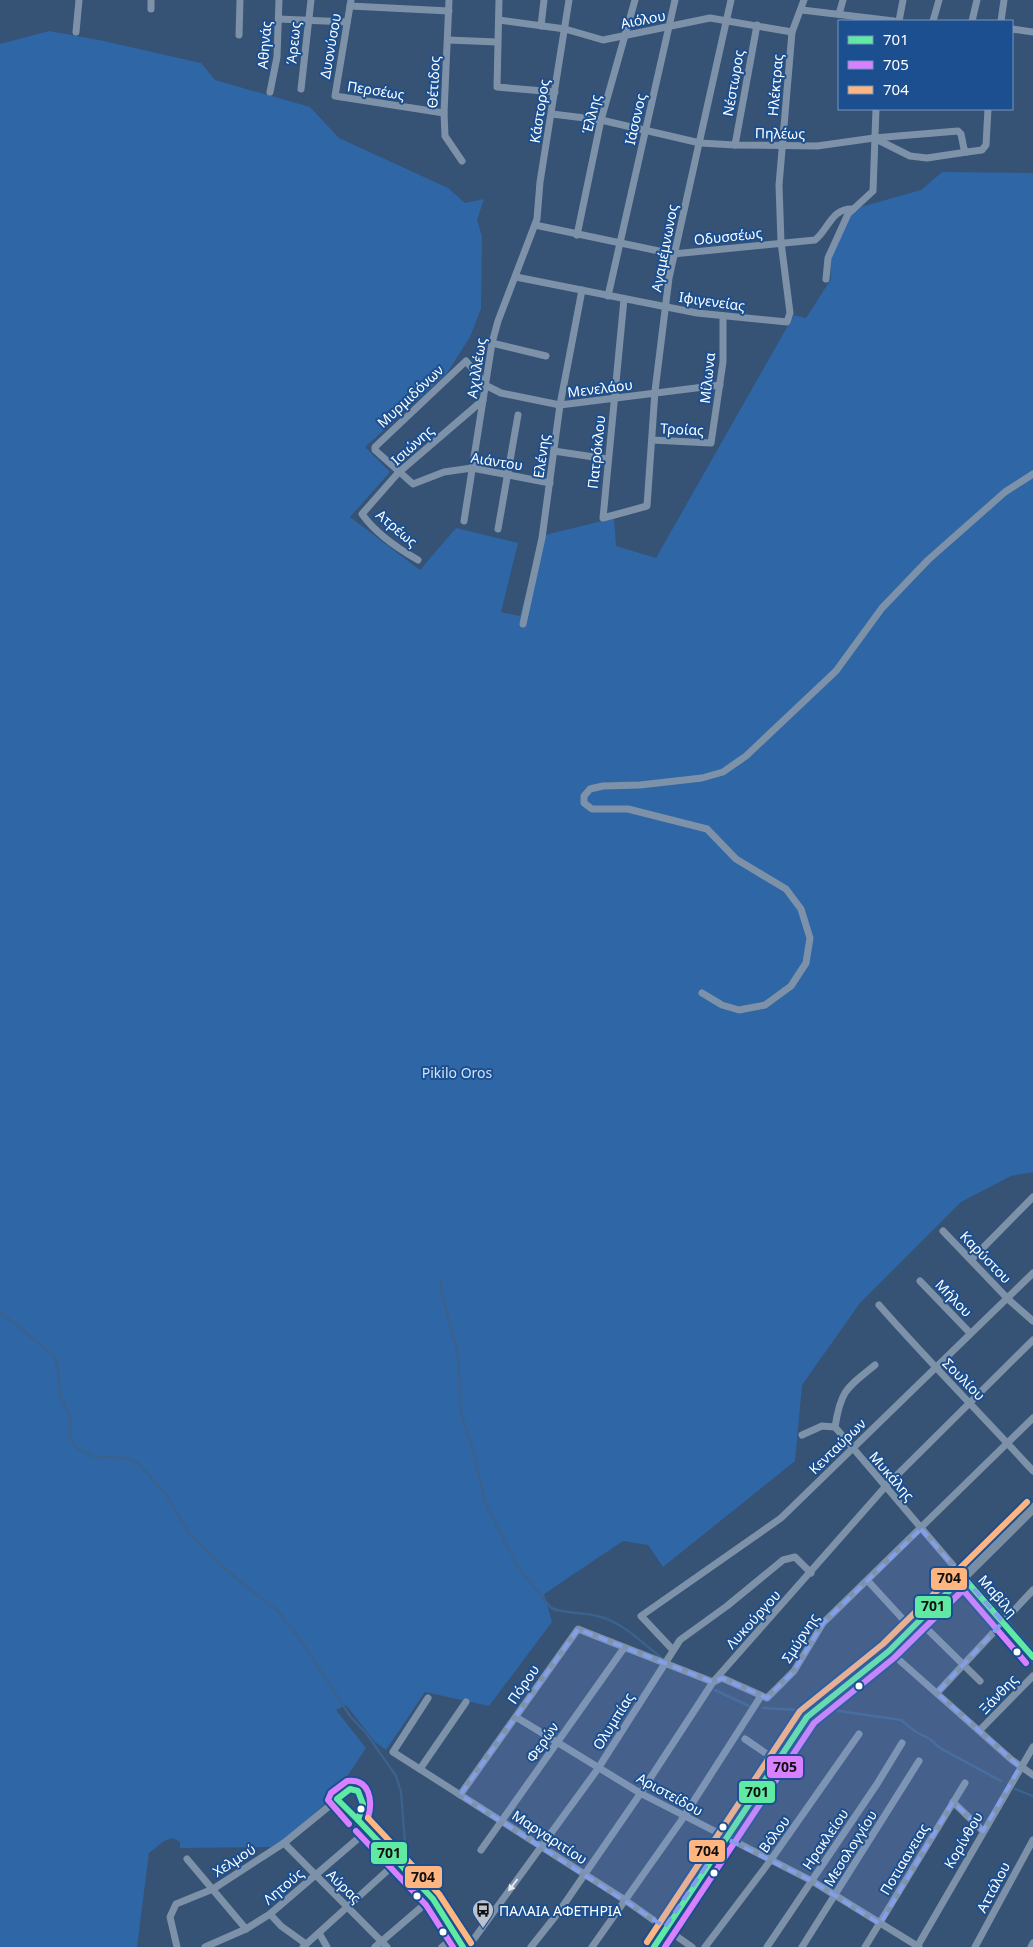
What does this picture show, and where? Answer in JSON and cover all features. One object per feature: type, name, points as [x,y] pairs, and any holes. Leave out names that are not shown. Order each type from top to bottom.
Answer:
[{"type":"street","points":[[76,32],[79,0]]},
{"type":"street","points":[[151,9],[152,0]]},
{"type":"street","points":[[239,35],[240,0]]},
{"type":"street","name":"Αθηνάς","points":[[270,92],[277,57],[279,0]]},
{"type":"street","name":"Άρεως","points":[[301,89],[311,0]]},
{"type":"street","name":"Θέτιδος","points":[[449,0],[444,113],[445,136],[462,160]]},
{"type":"street","points":[[499,0],[497,87],[555,92]]},
{"type":"street","points":[[541,26],[544,0]]},
{"type":"street","name":"Κάστορος","points":[[535,226],[569,0]]},
{"type":"street","name":"Έλλης","points":[[577,235],[602,120],[635,0]]},
{"type":"street","name":"Ιάσονος","points":[[608,296],[675,0]]},
{"type":"street","name":"Αγαμέμνωνος","points":[[603,518],[647,506],[655,394],[665,307],[674,254],[731,0]]},
{"type":"street","name":"Ηλέκτρας","points":[[787,322],[790,313],[779,199],[792,32],[802,10],[804,0]]},
{"type":"street","points":[[840,14],[843,0]]},
{"type":"street","points":[[899,20],[903,0]]},
{"type":"street","points":[[933,20],[939,0]]},
{"type":"street","points":[[972,20],[977,0]]},
{"type":"street","points":[[1001,20],[1004,0]]},
{"type":"street","points":[[350,3],[449,11]]},
{"type":"street","name":"Δυονύσου","points":[[334,96],[350,3]]},
{"type":"street","points":[[802,10],[880,20]]},
{"type":"street","name":"Αιόλου","points":[[499,20],[565,29],[603,40],[710,18],[792,32]]},
{"type":"street","points":[[279,19],[347,22]]},
{"type":"street","name":"Νέστωρος","points":[[735,145],[757,25]]},
{"type":"street","points":[[1013,29],[1033,32]]},
{"type":"street","points":[[448,40],[497,42]]},
{"type":"street","name":"Περσέως","points":[[334,96],[444,113]]},
{"type":"street","points":[[826,279],[828,258],[848,214],[873,191],[876,110]]},
{"type":"street","points":[[874,138],[910,156],[927,158],[982,150],[987,140],[988,110]]},
{"type":"street","name":"Πηλέως","points":[[552,114],[602,120],[700,143],[735,145],[817,146],[874,138],[958,131],[962,134],[964,149],[967,152]]},
{"type":"street","name":"Οδυσσέως","points":[[535,226],[674,254],[815,240],[832,216],[841,211],[853,209]]},
{"type":"street","name":"Αχιλλέως","points":[[464,521],[483,400],[487,386],[492,343],[498,321],[535,226]]},
{"type":"street","name":"Ιφιγενείας","points":[[516,277],[665,307],[723,316],[787,322]]},
{"type":"street","name":"Ελένης","points":[[523,624],[542,538],[560,405],[582,290]]},
{"type":"street","name":"Πατρόκλου","points":[[603,518],[607,459],[624,299]]},
{"type":"street","name":"Μίλωνα","points":[[711,443],[720,385],[723,316]]},
{"type":"street","points":[[492,343],[546,356]]},
{"type":"street","name":"Μενελάου","points":[[466,361],[487,386],[502,393],[560,405],[720,385]]},
{"type":"street","name":"Μυρμιδόνων","points":[[398,473],[375,450],[375,447],[466,361]]},
{"type":"street","name":"Ισιώνης","points":[[362,514],[398,473],[483,400]]},
{"type":"street","points":[[498,529],[518,415]]},
{"type":"street","name":"Τροίας","points":[[652,440],[711,443]]},
{"type":"street","points":[[554,451],[607,459]]},
{"type":"street","name":"Αιάντου","points":[[398,473],[413,484],[444,472],[472,468],[550,484]]},
{"type":"street","points":[[702,993],[722,1004],[739,1010],[765,1005],[791,986],[806,963],[810,938],[801,910],[786,889],[736,859],[707,829],[628,809],[592,809],[584,804],[584,796],[590,789],[604,786],[640,785],[702,778],[723,772],[746,756],[836,671],[882,608],[928,560],[1005,492],[1033,474]]},
{"type":"street","name":"Ατρέως","points":[[362,514],[388,540],[418,560]]},
{"type":"street","points":[[972,1259],[1033,1197]]},
{"type":"street","name":"Καρύστου","points":[[943,1231],[972,1259],[1008,1299],[1033,1320]]},
{"type":"street","name":"Κενταύρων","points":[[673,1650],[641,1616],[775,1522],[1033,1273]]},
{"type":"street","name":"Μήλου","points":[[920,1281],[970,1333]]},
{"type":"street","name":"Σουλίου","points":[[879,1306],[1033,1471]]},
{"type":"street","name":"Λυκούργου","points":[[531,1947],[585,1874],[640,1794],[713,1682],[885,1487],[1033,1340]]},
{"type":"street","points":[[802,1435],[822,1426],[835,1427],[839,1402],[848,1386],[875,1365]]},
{"type":"street","name":"Σμύρνης","points":[[592,1947],[684,1817],[761,1696],[767,1698],[794,1672],[822,1623],[868,1581],[1033,1418]]},
{"type":"street","name":"Μυκάλης","points":[[835,1427],[963,1577]]},
{"type":"street","points":[[654,1947],[807,1717],[889,1651],[1033,1508]]},
{"type":"street","name":"Ολυμπίας","points":[[468,1947],[599,1767],[673,1650],[683,1638],[727,1606],[783,1560],[795,1557],[811,1573]]},
{"type":"street","name":"Μαβίλη","points":[[963,1577],[1033,1657]]},
{"type":"street","points":[[868,1581],[915,1625],[963,1664],[980,1681]]},
{"type":"street","points":[[937,1693],[1033,1590]]},
{"type":"street","name":"Πόρου","points":[[460,1795],[578,1629],[624,1648]]},
{"type":"street","points":[[624,1648],[713,1682],[722,1678],[761,1696]]},
{"type":"street","name":"Φερών","points":[[481,1850],[624,1648]]},
{"type":"street","points":[[889,1651],[1020,1766],[1033,1775]]},
{"type":"street","name":"Ξάνθης","points":[[980,1730],[1033,1676]]},
{"type":"street","name":"Μαργαριτίου","points":[[428,1698],[393,1752],[625,1900],[692,1947]]},
{"type":"street","points":[[420,1769],[466,1702]]},
{"type":"street","name":"Αριστείδου","points":[[516,1717],[640,1794],[812,1881],[918,1947]]},
{"type":"street","name":"Βόλου","points":[[705,1947],[770,1861],[860,1734]]},
{"type":"street","points":[[745,1739],[777,1761]]},
{"type":"street","name":"Ηρακλείου","points":[[767,1947],[878,1784],[902,1743]]},
{"type":"street","name":"Κορίνθου","points":[[918,1947],[1020,1766],[1033,1747]]},
{"type":"street","name":"Μεσολογγίου","points":[[802,1947],[836,1896],[919,1761]]},
{"type":"street","name":"Ποτιαανειας","points":[[865,1947],[965,1783]]},
{"type":"street","name":"Χελμού","points":[[177,1947],[170,1917],[172,1908],[181,1902],[213,1889],[284,1843],[350,1789],[358,1791],[363,1804],[358,1822]]},
{"type":"street","points":[[337,1799],[432,1898],[463,1947]]},
{"type":"street","points":[[953,1802],[983,1831]]},
{"type":"street","name":"Λητούς","points":[[205,1947],[246,1929],[270,1914],[368,1830]]},
{"type":"street","name":"Αττάλου","points":[[975,1947],[1033,1840]]},
{"type":"street","name":"Αύρας","points":[[284,1843],[387,1947]]},
{"type":"street","points":[[187,1859],[246,1929]]},
{"type":"street","points":[[270,1914],[304,1946],[398,1862]]},
{"type":"street","points":[[375,1947],[432,1898]]},
{"type":"street","points":[[319,1933],[327,1947]]},
{"type":"street","points":[[442,1947],[457,1935]]},
{"type":"street","points":[[1031,1947],[1033,1943]]},
{"type":"highlighted area","points":[[921,1529],[1003,1622],[937,1693],[1020,1767],[983,1831],[953,1802],[880,1924],[812,1881],[725,1838],[665,1927],[460,1795],[578,1629],[713,1682],[722,1678],[767,1698],[794,1671],[823,1623]]},
{"type":"green space","name":"Pikilo Oros","points":[[49,31],[201,63],[215,80],[310,107],[339,138],[448,188],[465,203],[484,199],[477,220],[482,236],[481,309],[470,337],[447,373],[365,447],[390,472],[350,517],[420,570],[456,528],[518,543],[501,612],[520,616],[541,536],[614,518],[616,546],[656,558],[794,315],[806,318],[831,279],[830,261],[850,215],[857,208],[921,190],[942,172],[1033,173],[1033,1172],[1011,1176],[961,1202],[860,1303],[802,1385],[795,1461],[663,1567],[648,1545],[623,1541],[544,1594],[552,1622],[489,1706],[425,1692],[386,1750],[375,1742],[346,1705],[336,1710],[366,1748],[334,1796],[286,1838],[271,1847],[180,1848],[180,1842],[173,1838],[164,1841],[149,1853],[137,1947],[0,1947],[0,44]]},
{"type":"waterway","points":[[441,1280],[442,1295],[458,1354],[461,1413],[473,1450],[485,1502],[518,1567],[551,1608],[591,1615],[615,1623],[663,1659]]},
{"type":"waterway","points":[[0,1312],[53,1355],[58,1368],[60,1397],[70,1415],[70,1438],[77,1448],[95,1457],[126,1458],[138,1463],[165,1493],[190,1534],[238,1580],[278,1611],[304,1645],[350,1716],[366,1733],[396,1776],[401,1792],[405,1843],[403,1859]]},
{"type":"waterway","points":[[715,1690],[749,1706]]},
{"type":"waterway","points":[[763,1708],[800,1710]]},
{"type":"waterway","points":[[825,1709],[901,1720],[940,1748],[1001,1781]]},
{"type":"waterway","points":[[1015,1789],[1033,1796]]},
{"type":"transit line","name":"704","points":[[647,1942],[800,1711],[883,1644],[1027,1502]]},
{"type":"transit line","name":"701","points":[[654,1947],[807,1717],[889,1651],[963,1577],[1033,1657]]},
{"type":"transit line","name":"705","points":[[665,1947],[814,1723],[894,1658],[963,1590],[1026,1663]]},
{"type":"transit line","name":"705","points":[[349,1824],[328,1800],[331,1793],[347,1781],[361,1783],[368,1792],[370,1798],[368,1818]]},
{"type":"transit line","name":"701","points":[[350,1789],[358,1791],[363,1804],[358,1820],[337,1799],[350,1789]]},
{"type":"transit line","name":"704","points":[[368,1818],[439,1894],[471,1943]]},
{"type":"transit line","name":"701","points":[[358,1820],[433,1899],[463,1947]]},
{"type":"transit line","name":"705","points":[[356,1831],[426,1905],[453,1947]]},
{"type":"place","name":"ΠΑΛΑΙΑ ΑΦΕΤΗΡΙΑ","points":[[483,1929]]}]
